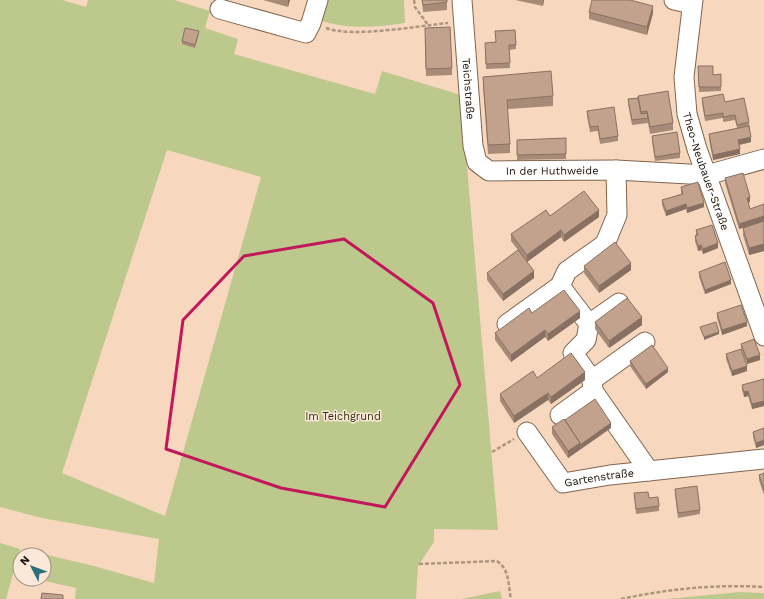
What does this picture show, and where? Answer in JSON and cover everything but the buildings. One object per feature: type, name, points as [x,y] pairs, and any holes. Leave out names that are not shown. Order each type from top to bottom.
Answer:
[{"type":"street","points":[[220,9],[306,33],[311,23],[318,0]]},
{"type":"street","name":"Teichstraße","points":[[462,0],[473,146],[477,162],[488,171]]},
{"type":"street","name":"Theo-Neubauer-Straße","points":[[686,1],[684,77],[687,114],[764,336]]},
{"type":"street","name":"In der Huthweide","points":[[488,171],[616,170],[707,175],[764,159]]},
{"type":"street","points":[[507,324],[560,286],[567,271],[605,244],[617,215],[616,170]]},
{"type":"street","points":[[560,286],[589,324]]},
{"type":"street","points":[[592,386],[573,353],[586,340],[589,324],[619,303]]},
{"type":"street","points":[[560,415],[644,342]]},
{"type":"street","name":"Gartenstraße","points":[[592,386],[649,471]]},
{"type":"street","name":"Gartenstraße","points":[[519,436],[563,483],[649,471],[764,459]]},
{"type":"path","points":[[414,0],[415,7],[428,25]]},
{"type":"path","points":[[311,23],[334,31],[365,31],[464,22]]},
{"type":"path","points":[[492,452],[519,436]]},
{"type":"path","points":[[419,564],[497,561],[504,566],[507,573],[511,599]]},
{"type":"path","points":[[621,599],[659,591],[735,585],[764,587]]},
{"type":"highlighted area","points":[[344,239],[433,303],[460,385],[385,507],[281,488],[166,449],[183,320],[244,256]]},
{"type":"green space","name":"Im Teichgrund","points":[[0,0],[62,0],[86,7],[88,0],[174,0],[210,11],[205,28],[238,39],[234,54],[375,94],[382,71],[461,95],[498,530],[434,529],[434,542],[418,566],[416,599],[75,599],[76,588],[52,583],[52,556],[154,583],[159,539],[42,518],[0,507]],"holes":[[[167,150],[261,177],[165,516],[62,473]]]},
{"type":"green space","points":[[325,0],[404,0],[405,23],[362,27],[340,25],[319,20]]},
{"type":"green space","points":[[0,543],[13,547],[12,547],[12,578],[6,599],[0,599]]},
{"type":"green space","points":[[500,591],[502,599],[461,599]]},
{"type":"green space","points":[[740,592],[764,593],[764,599],[666,599]]}]
